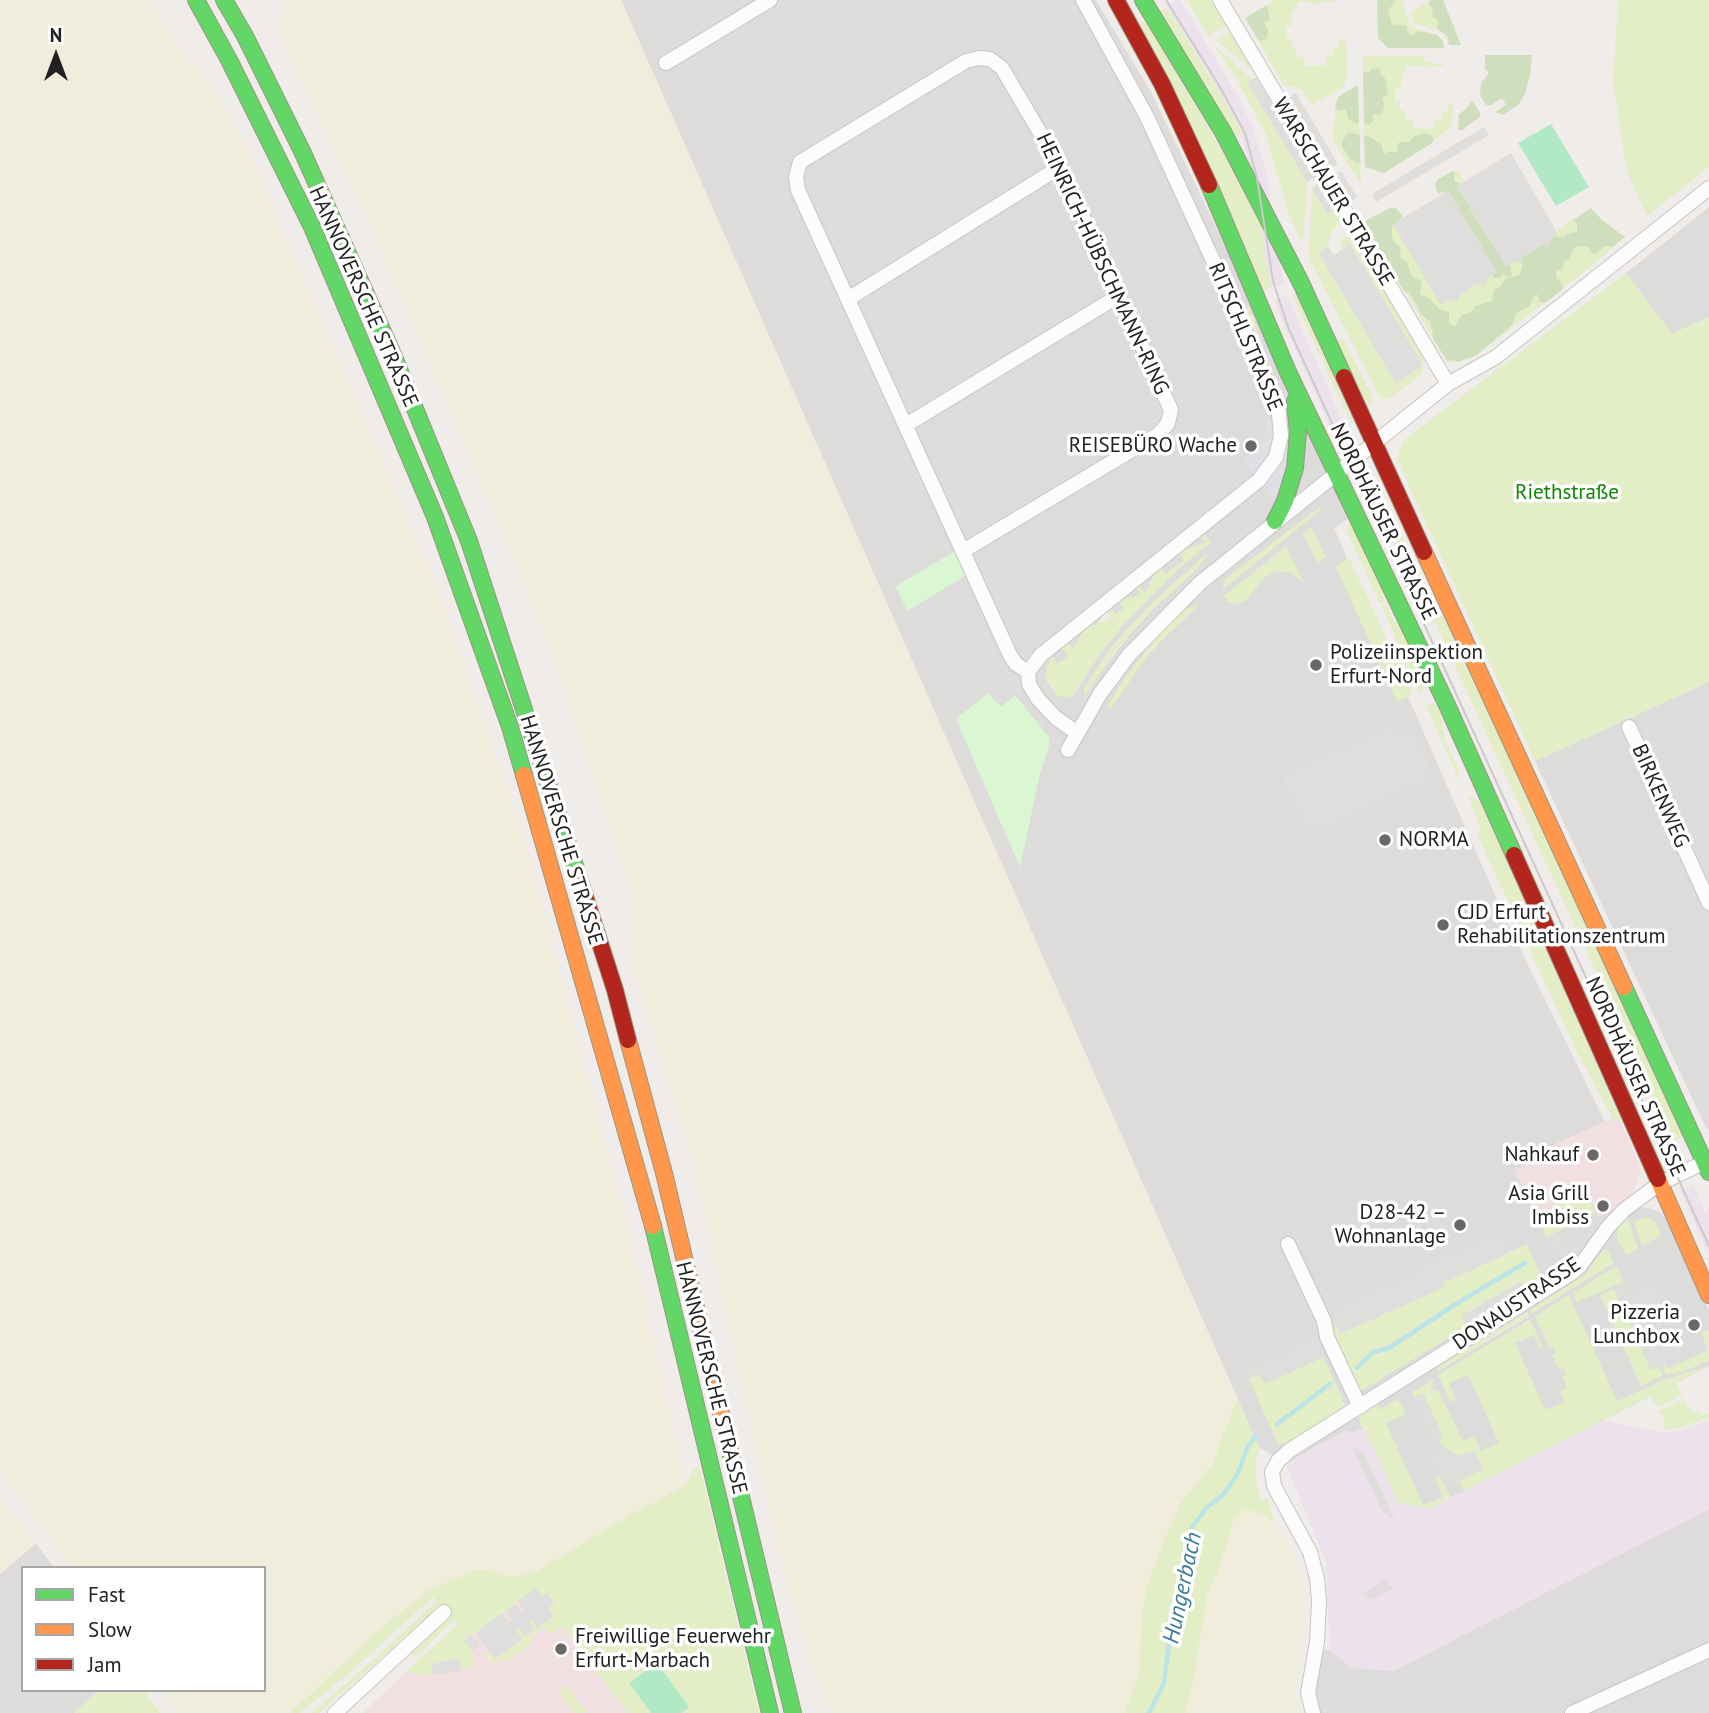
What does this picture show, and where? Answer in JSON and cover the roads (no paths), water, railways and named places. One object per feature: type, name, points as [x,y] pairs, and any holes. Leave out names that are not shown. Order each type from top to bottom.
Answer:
[{"type":"main road","name":"HANNOVERSCHE STRASSE","points":[[196,0],[312,227],[436,517],[510,727],[646,1196],[770,1713]]},
{"type":"main road","name":"HANNOVERSCHE STRASSE","points":[[224,0],[245,36],[308,163],[391,350],[478,567],[618,1003],[664,1173],[793,1713]]},
{"type":"main road","name":"NORDHÄUSER STRASSE","points":[[1116,0],[1161,84],[1215,197],[1288,372],[1447,705],[1709,1295]]},
{"type":"main road","name":"NORDHÄUSER STRASSE","points":[[1143,0],[1223,132],[1270,221],[1708,1165]]},
{"type":"main road","points":[[1275,521],[1292,480],[1298,444],[1297,409],[1288,372]]},
{"type":"street","points":[[666,63],[747,6],[770,0]]},
{"type":"street","name":"RITSCHLSTRASSE","points":[[1028,672],[1041,655],[1259,480],[1276,457],[1281,436],[1276,403],[1223,283],[1147,117],[1083,0]]},
{"type":"street","name":"WARSCHAUER STRASSE","points":[[1220,0],[1448,384]]},
{"type":"street","name":"HEINRICH-HÜBSCHMANN-RING","points":[[963,551],[1159,434],[1168,423],[1171,410],[1060,167],[1002,68],[990,59],[979,58],[966,61],[800,162],[796,177],[798,190],[1010,655],[1016,664],[1028,672],[1029,684],[1038,699],[1056,718],[1077,733]]},
{"type":"street","points":[[848,299],[1060,167]]},
{"type":"street","points":[[1068,750],[1113,674],[1149,633],[1200,583],[1448,384],[1496,357],[1709,188]]},
{"type":"street","points":[[906,425],[1120,295]]},
{"type":"street","name":"BIRKENWEG","points":[[1629,727],[1709,903]]},
{"type":"street","name":"DONAUSTRASSE","points":[[1312,1713],[1308,1693],[1317,1642],[1319,1589],[1313,1560],[1273,1486],[1272,1472],[1278,1461],[1290,1450],[1573,1272],[1624,1210],[1659,1184],[1708,1165]]},
{"type":"street","points":[[1288,1244],[1324,1321],[1327,1337],[1360,1406]]},
{"type":"street","points":[[335,1713],[444,1612]]},
{"type":"street","points":[[1572,1713],[1709,1650]]},
{"type":"waterway","name":"Hungerbach","points":[[1357,1368],[1373,1352],[1389,1348],[1525,1263]]},
{"type":"waterway","name":"Hungerbach","points":[[1277,1424],[1330,1384]]},
{"type":"waterway","name":"Hungerbach","points":[[1149,1713],[1164,1683],[1169,1644],[1179,1614],[1191,1529],[1207,1507],[1222,1496],[1237,1475],[1248,1446],[1256,1436]]},
{"type":"tram line","points":[[1166,0],[1245,133],[1257,178],[1273,281],[1288,327],[1709,1246]]},
{"type":"place","name":"REISEBÜRO Wache","points":[[1251,446]]},
{"type":"place","name":"Polizeiinspektion Erfurt-Nord","points":[[1316,665]]},
{"type":"place","name":"NORMA","points":[[1385,840]]},
{"type":"place","name":"CJD Erfurt Rehabilitationszentrum","points":[[1443,925]]},
{"type":"place","name":"Nahkauf","points":[[1593,1155]]},
{"type":"place","name":"Asia Grill Imbiss","points":[[1603,1206]]},
{"type":"place","name":"D28-42 – Wohnanlage","points":[[1460,1225]]},
{"type":"place","name":"Pizzeria Lunchbox","points":[[1694,1325]]},
{"type":"place","name":"Freiwillige Feuerwehr Erfurt-Marbach","points":[[561,1649]]},
{"type":"park label","name":"Riethstraße","points":[[1567,493]]}]
